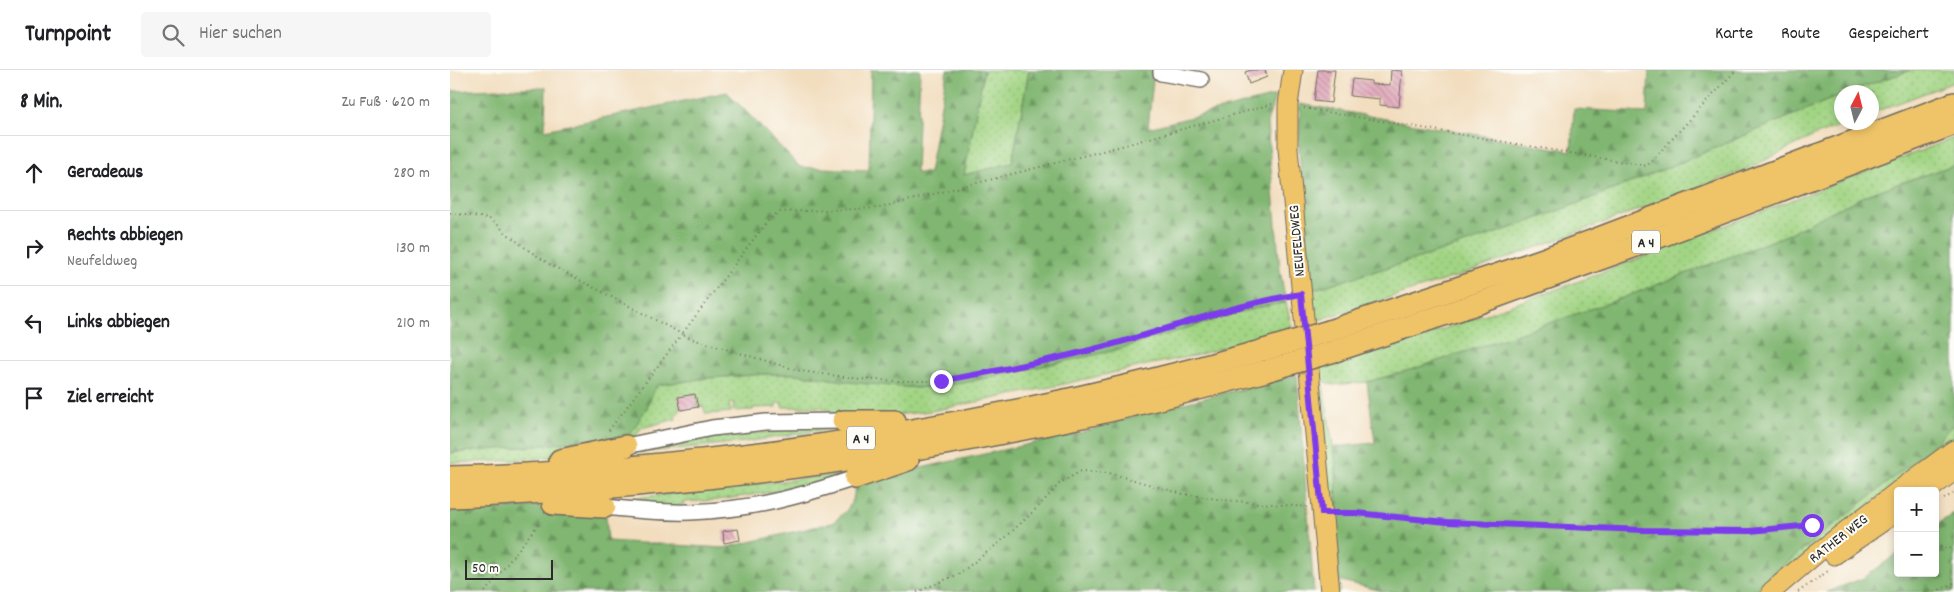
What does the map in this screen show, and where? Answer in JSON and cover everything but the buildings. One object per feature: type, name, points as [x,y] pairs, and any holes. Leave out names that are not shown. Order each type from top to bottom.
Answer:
[{"type":"highway","name":"A 4","points":[[450,497],[550,493],[720,477],[845,460],[955,442],[1077,418],[1266,371],[1332,341],[1954,103]]},
{"type":"highway","name":"A 4","points":[[450,477],[591,470],[722,458],[839,441],[965,420],[1107,391],[1264,350],[1332,341],[1482,302],[1628,249],[1954,124]]},
{"type":"highway","points":[[843,421],[965,420]]},
{"type":"highway","points":[[855,478],[955,442]]},
{"type":"highway","points":[[450,469],[552,461],[626,446]]},
{"type":"highway","points":[[450,505],[472,507],[527,504],[606,507]]},
{"type":"main road","name":"NEUFELDWEG","points":[[1294,70],[1282,104],[1288,149],[1330,592]]},
{"type":"main road","name":"RATHER WEG","points":[[1903,487],[1954,450]]},
{"type":"main road","points":[[1939,490],[1954,471]]},
{"type":"main road","name":"RATHER WEG","points":[[1775,589],[1894,494]]},
{"type":"main road","name":"RATHER WEG","points":[[1775,589],[1830,558],[1894,514]]},
{"type":"street","points":[[1161,70],[1161,73],[1201,80]]},
{"type":"street","points":[[626,446],[712,428],[766,422],[843,421]]},
{"type":"street","points":[[606,507],[656,512],[690,512],[736,508],[769,504],[803,496],[855,478]]},
{"type":"path","points":[[606,433],[765,224],[780,212],[879,208],[1282,104],[1647,166],[1736,70]]},
{"type":"path","points":[[450,212],[488,218],[528,250],[551,264],[692,339],[800,371],[860,379],[941,381],[1004,370],[1097,349],[1259,302],[1301,294]]},
{"type":"path","points":[[917,592],[959,574],[1005,538],[1060,484],[1081,472],[1109,472],[1191,495],[1322,511],[1447,522],[1644,530],[1750,531],[1812,525],[1829,527]]},
{"type":"path","points":[[1939,495],[1954,493]]},
{"type":"path","points":[[485,592],[540,522]]},
{"type":"path","points":[[1939,547],[1954,549]]},
{"type":"path","points":[[1935,592],[1954,583]]},
{"type":"green space","points":[[871,70],[920,70],[916,173],[929,173],[947,70],[984,70],[964,175],[1012,163],[1029,70],[1154,70],[1148,128],[1275,96],[1267,123],[1280,270],[1286,303],[1230,315],[1112,351],[963,383],[917,388],[857,383],[797,374],[766,374],[709,378],[657,385],[645,411],[630,434],[580,445],[584,440],[450,453],[450,91],[546,87],[545,130],[727,92],[800,167],[869,170]]},
{"type":"green space","points":[[984,70],[1029,70],[1012,163],[964,175]]},
{"type":"green space","points":[[1649,70],[1911,70],[1868,85],[1834,85],[1834,98],[1663,170],[1482,238],[1311,290],[1299,150],[1300,104],[1571,151],[1574,109],[1647,113]]},
{"type":"green space","points":[[1911,70],[1954,70],[1954,82],[1879,110],[1879,85],[1868,85]]},
{"type":"green space","points":[[1834,98],[1834,128],[1743,171],[1458,276],[1312,322],[1311,290],[1482,238],[1663,170]]},
{"type":"green space","points":[[1954,138],[1954,165],[1871,193],[1787,235],[1617,300],[1417,368],[1367,382],[1332,385],[1322,380],[1336,464],[1340,592],[1336,592],[1315,369],[1438,331],[1577,282]]},
{"type":"green space","points":[[1954,165],[1954,423],[1934,445],[1750,592],[1385,592],[1338,580],[1336,464],[1333,447],[1375,443],[1367,382],[1417,368],[1617,300],[1787,235],[1871,193]]},
{"type":"green space","points":[[1286,303],[1292,328],[1194,356],[931,411],[895,415],[834,414],[821,407],[782,407],[782,403],[776,403],[776,407],[733,411],[734,403],[729,403],[731,412],[706,414],[703,406],[698,407],[695,394],[679,398],[681,410],[675,416],[676,419],[641,428],[635,437],[567,455],[517,460],[450,463],[450,453],[584,440],[581,445],[645,411],[656,385],[709,378],[766,374],[797,374],[857,383],[917,388],[963,383],[1112,351],[1229,315]]},
{"type":"green space","points":[[1297,375],[1314,592],[450,592],[450,512],[599,502],[605,503],[608,541],[724,548],[832,523],[849,507],[852,502],[854,485],[857,482],[1080,433],[1144,413]]},
{"type":"green space","points":[[1954,423],[1954,440],[1757,592],[1750,592],[1934,445]]},
{"type":"green space","points":[[785,426],[843,427],[744,442],[624,454],[666,443],[672,445],[707,438],[709,444],[709,438],[778,431]]},
{"type":"green space","points":[[852,473],[792,491],[791,489],[718,500],[684,502],[684,504],[674,507],[599,502]]},
{"type":"green space","points":[[1954,513],[1954,592],[1827,592],[1864,578],[1894,556],[1894,577],[1939,577],[1939,523]]},
{"type":"route","points":[[941,381],[1004,370],[1097,349],[1259,302],[1301,294],[1322,513],[1356,513],[1447,522],[1644,530],[1750,531],[1812,525]]}]
